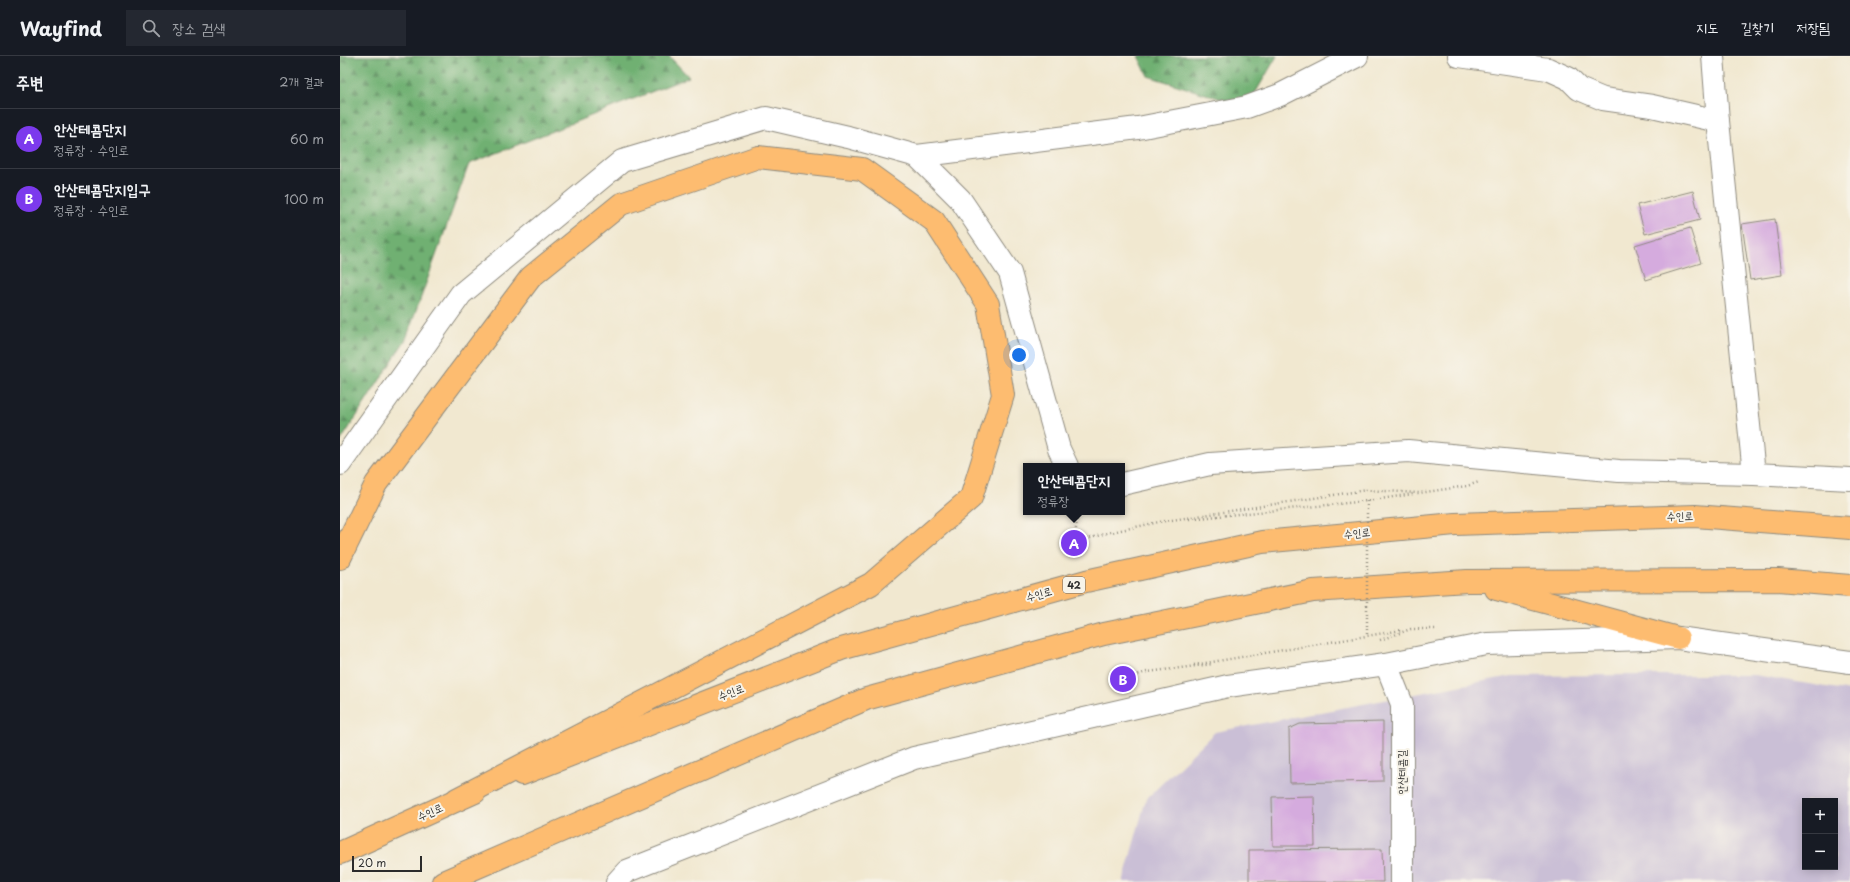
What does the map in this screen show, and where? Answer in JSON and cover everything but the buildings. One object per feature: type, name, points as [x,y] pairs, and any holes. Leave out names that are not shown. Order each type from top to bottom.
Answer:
[{"type":"highway","points":[[340,558],[376,484],[531,277],[621,204],[758,157],[862,169],[934,221],[988,304],[1003,395],[971,498],[871,584],[457,800]]},
{"type":"highway","name":"수인로","points":[[340,853],[457,800],[841,650],[1086,581],[1262,542],[1455,524],[1695,516],[1850,528]]},
{"type":"highway","points":[[443,882],[866,699],[1104,634],[1313,591],[1468,581],[1778,580],[1850,586]]},
{"type":"highway","points":[[1468,581],[1678,638]]},
{"type":"street","points":[[340,464],[461,294],[622,161],[766,118],[848,137],[917,156],[1138,128],[1247,107],[1280,95],[1357,56]]},
{"type":"street","points":[[1459,56],[1548,69],[1568,78],[1579,89],[1603,99],[1652,106],[1718,121]]},
{"type":"street","points":[[1713,56],[1718,121],[1754,474]]},
{"type":"street","points":[[917,156],[960,200],[1010,272],[1059,449],[1066,463]]},
{"type":"street","points":[[1125,483],[1210,464],[1408,451],[1620,471],[1754,474],[1850,479]]},
{"type":"street","points":[[617,882],[627,871],[914,758],[1228,686],[1386,664],[1487,644],[1678,638],[1850,662]]},
{"type":"street","name":"안산테콤길","points":[[1386,664],[1402,704],[1402,882]]},
{"type":"path","points":[[1159,522],[1367,501],[1467,486],[1481,481]]},
{"type":"path","points":[[1078,515],[1074,543],[1107,533],[1159,522],[1366,490],[1420,493]]},
{"type":"path","points":[[1367,501],[1367,637]]},
{"type":"path","points":[[1147,672],[1411,629]]},
{"type":"shaded area","points":[[1755,675],[1850,691],[1850,882],[1123,882],[1146,799],[1215,732],[1511,676]]},
{"type":"green space","points":[[340,56],[669,56],[689,77],[469,164],[406,339],[340,442]]},
{"type":"green space","points":[[1138,56],[1277,56],[1247,107],[1148,76]]},
{"type":"place","name":"안산테콤단지","points":[[1074,543]]},
{"type":"place","name":"안산테콤단지입구","points":[[1123,679]]}]
